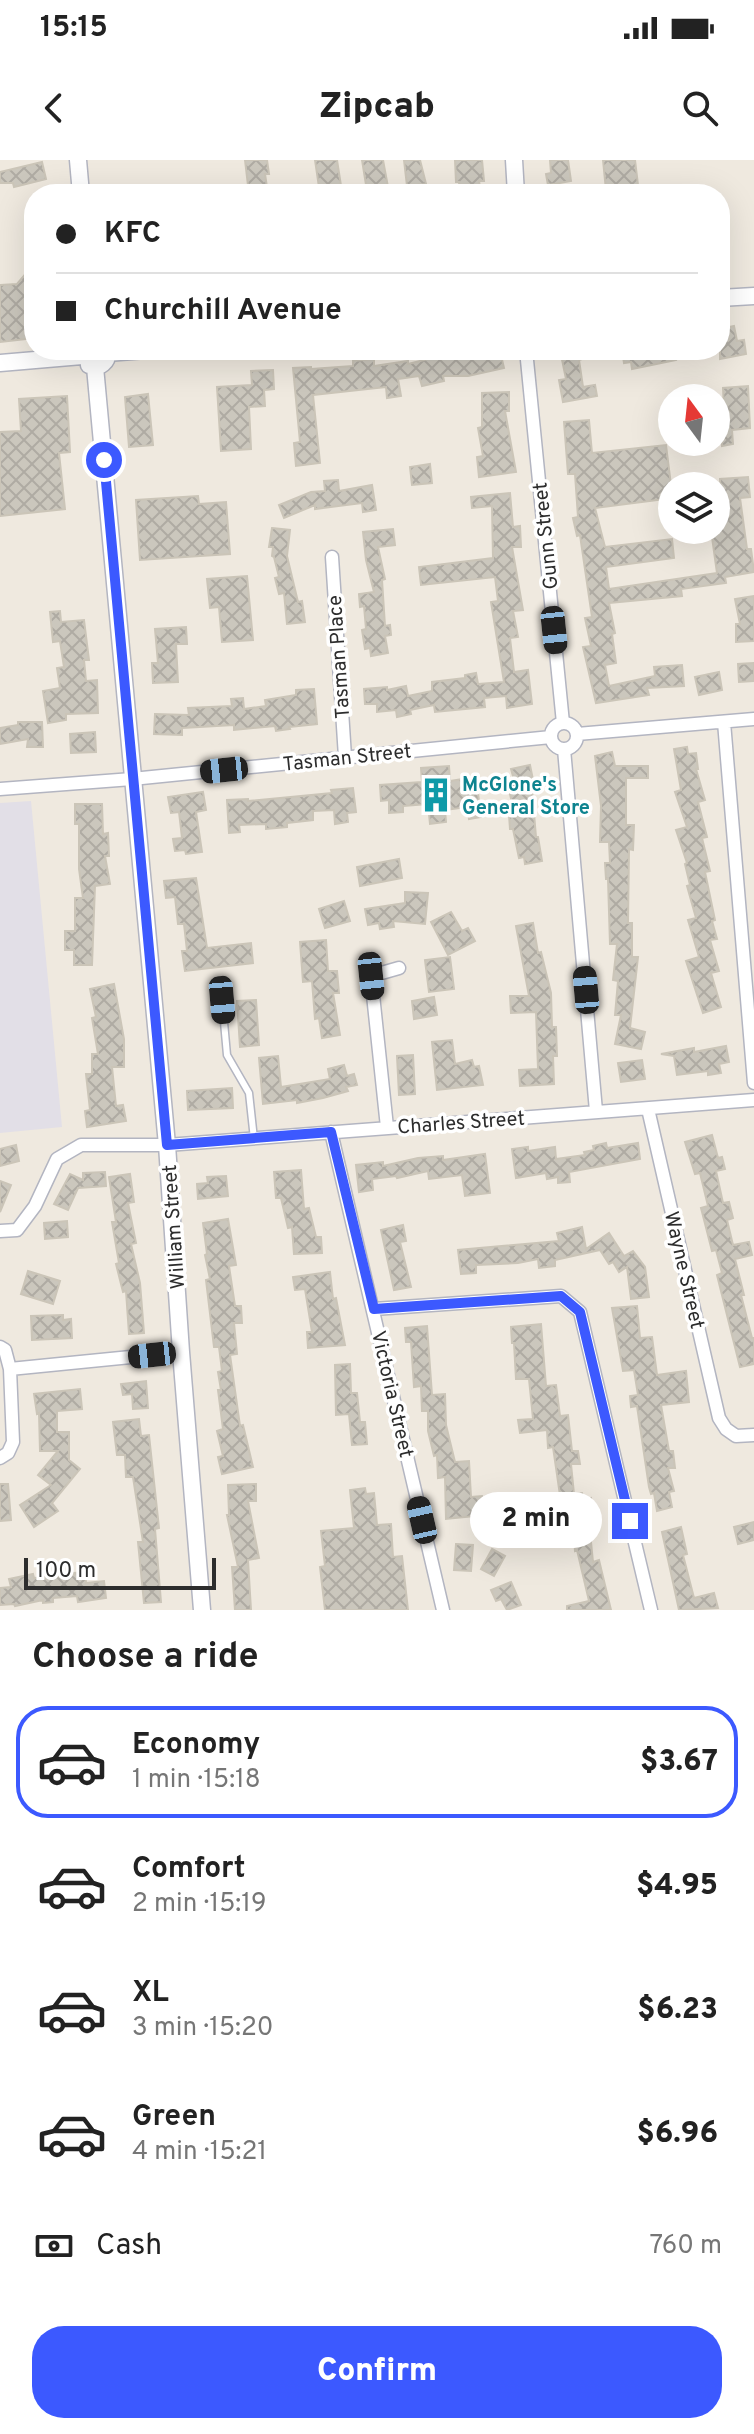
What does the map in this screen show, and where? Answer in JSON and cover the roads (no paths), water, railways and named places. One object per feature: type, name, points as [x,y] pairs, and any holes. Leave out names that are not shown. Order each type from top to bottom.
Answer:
[{"type":"main road","points":[[78,160],[80,184]]},
{"type":"main road","points":[[514,160],[515,184]]},
{"type":"main road","points":[[730,297],[754,296]]},
{"type":"main road","points":[[0,363],[52,360]]},
{"type":"main road","name":"William Street","points":[[87,360],[167,1145],[202,1610]]},
{"type":"street","name":"Gunn Street","points":[[527,360],[563,723]]},
{"type":"street","name":"Tasman Place","points":[[332,557],[345,757]]},
{"type":"street","points":[[577,734],[754,719]]},
{"type":"street","points":[[724,722],[754,1083]]},
{"type":"street","points":[[563,723],[574,727],[577,734],[573,746],[564,749],[555,745],[551,737],[553,729],[563,723]]},
{"type":"street","name":"Tasman Street","points":[[0,789],[132,779],[551,737]]},
{"type":"street","points":[[564,749],[596,1111]]},
{"type":"street","points":[[387,1127],[371,976],[399,968]]},
{"type":"street","name":"Charles Street","points":[[0,1231],[17,1230],[35,1206],[57,1159],[81,1145],[167,1145],[754,1100]]},
{"type":"street","name":"Wayne Street","points":[[648,1109],[719,1418],[726,1429],[736,1436],[754,1435]]},
{"type":"street","name":"Victoria Street","points":[[331,1132],[443,1610]]},
{"type":"street","points":[[374,1309],[561,1296],[580,1312],[651,1610]]},
{"type":"street","points":[[0,1347],[5,1350],[10,1369],[13,1442],[8,1453],[0,1458]]},
{"type":"street","points":[[10,1369],[181,1352]]},
{"type":"lane","points":[[222,1000],[227,1055],[249,1093],[254,1139]]},
{"type":"place","name":"McGlone's General Store","points":[[436,795]]}]
